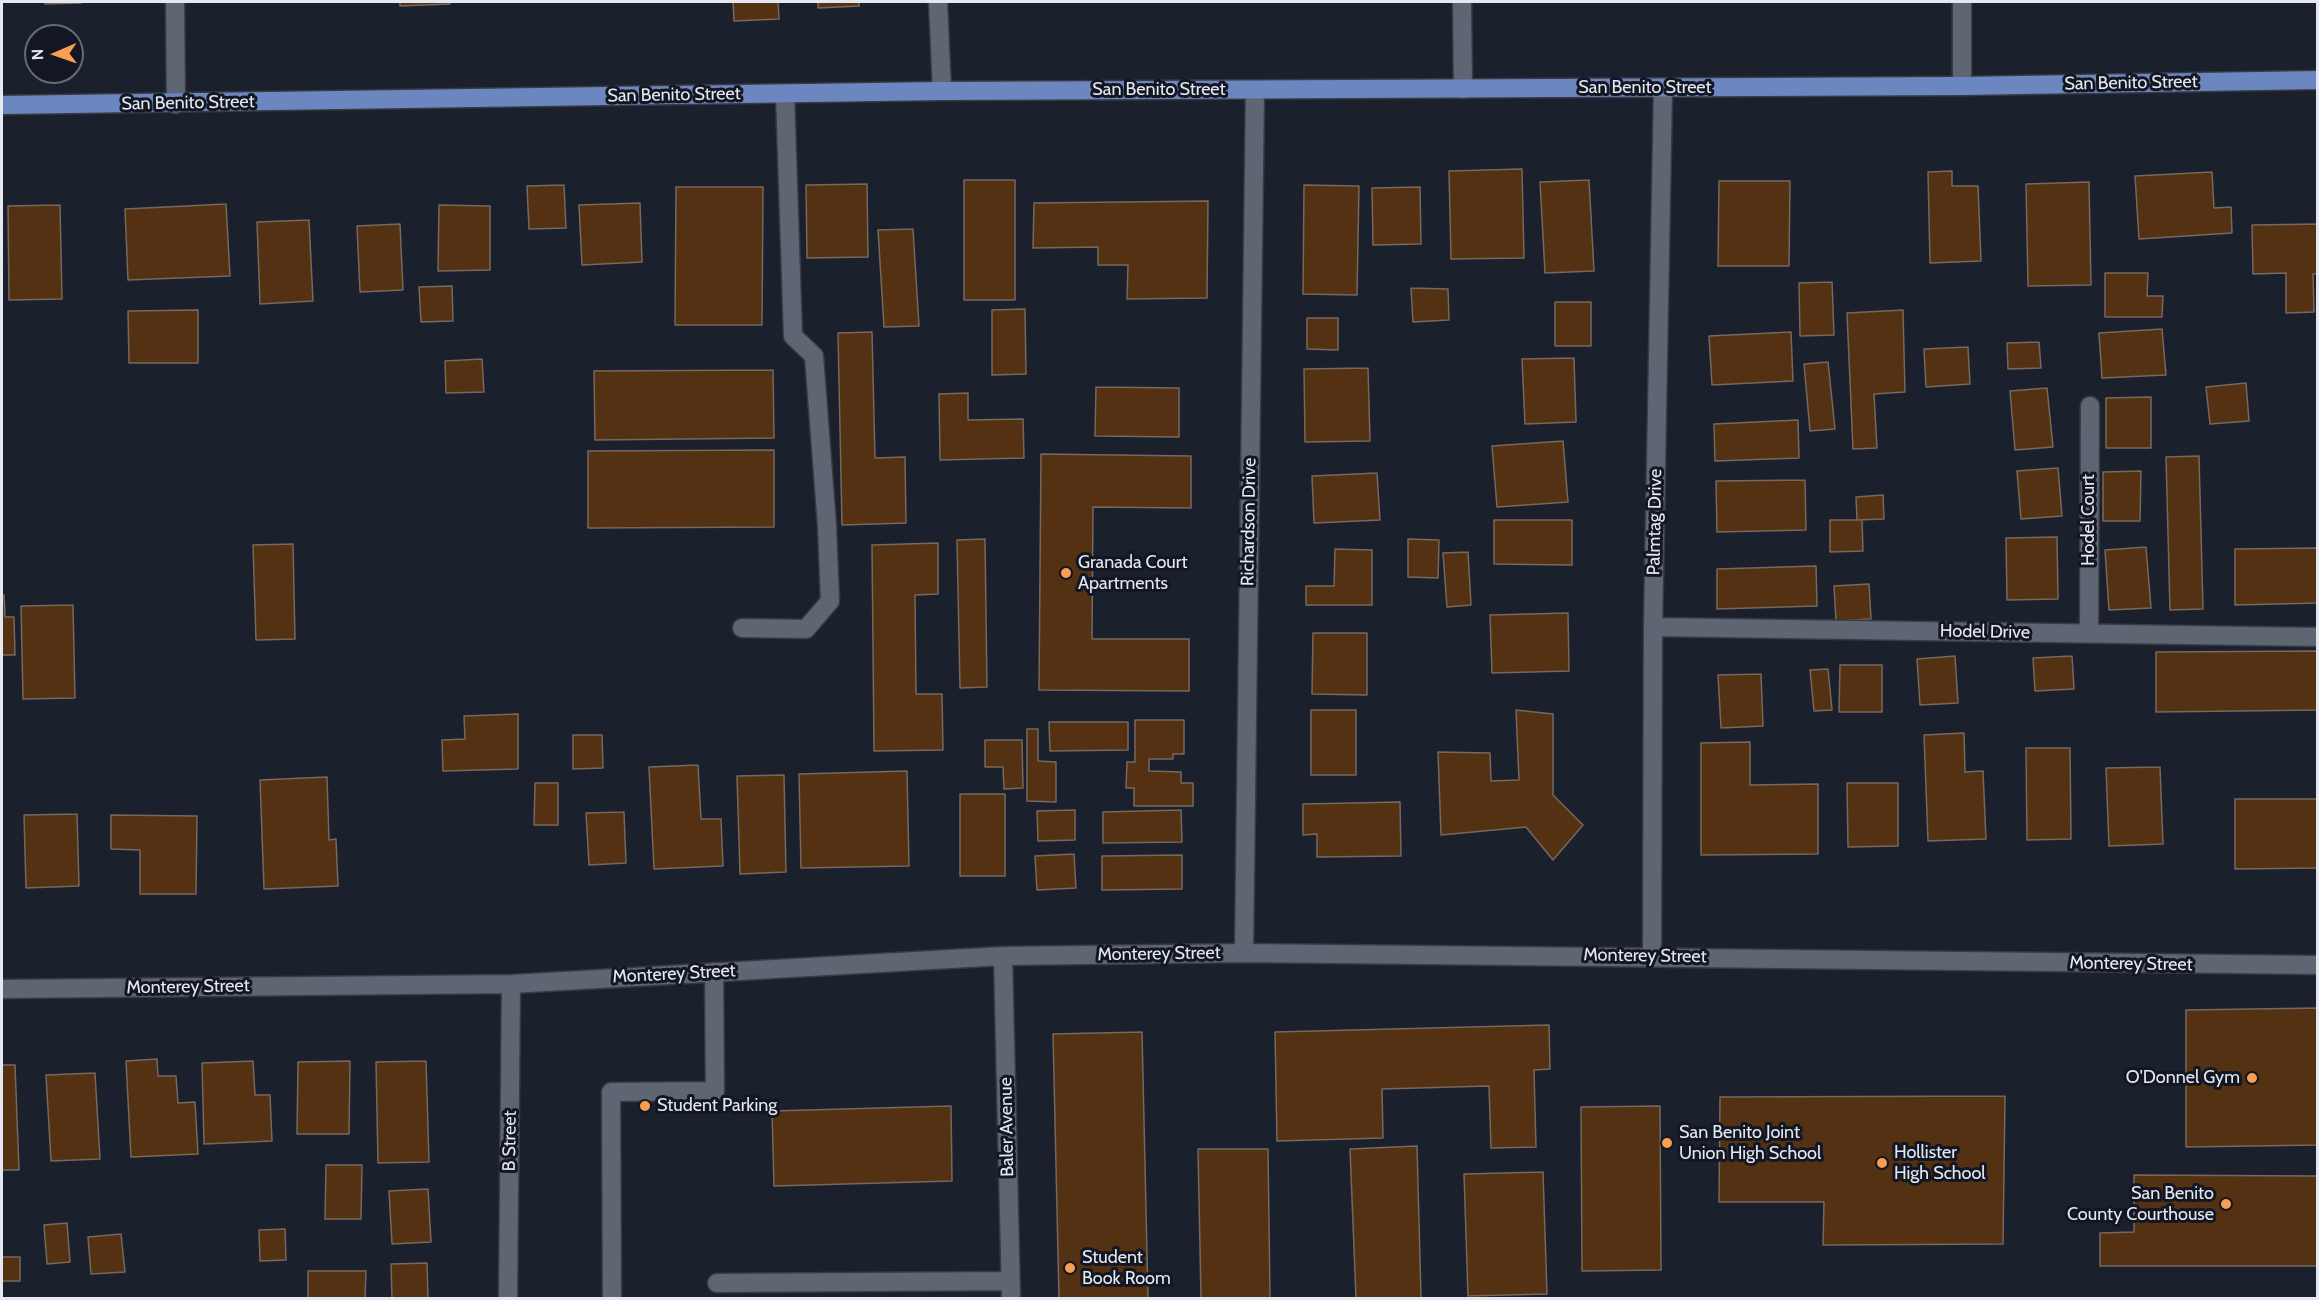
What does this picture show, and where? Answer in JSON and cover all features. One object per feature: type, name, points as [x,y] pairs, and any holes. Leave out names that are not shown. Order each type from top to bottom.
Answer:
[{"type":"main road","name":"San Benito Street","points":[[2,105],[942,91],[1962,86],[2318,80]]},
{"type":"street","points":[[175,2],[176,104]]},
{"type":"street","points":[[938,2],[942,91]]},
{"type":"street","points":[[1462,2],[1463,89]]},
{"type":"street","points":[[1962,2],[1962,86]]},
{"type":"street","name":"Palmtag Drive","points":[[1652,956],[1653,627],[1664,88]]},
{"type":"street","name":"Richardson Drive","points":[[1244,953],[1255,90]]},
{"type":"street","points":[[742,628],[806,629],[830,601],[827,526],[814,356],[793,336],[785,94]]},
{"type":"street","name":"Hodel Court","points":[[2089,633],[2090,406]]},
{"type":"street","name":"Hodel Drive","points":[[1653,627],[2318,637]]},
{"type":"street","name":"Monterey Street","points":[[2,989],[512,984],[1003,956],[1244,953],[1652,956],[2318,966]]},
{"type":"street","name":"Baler Avenue","points":[[1003,956],[1011,1290]]},
{"type":"street","points":[[612,1299],[611,1092],[715,1091],[714,972]]},
{"type":"street","name":"B Street","points":[[508,1299],[512,984]]},
{"type":"street","points":[[717,1283],[918,1290],[1011,1290]]},
{"type":"building","points":[[45,2],[81,2],[81,3],[45,4]]},
{"type":"building","points":[[400,2],[449,2],[450,4],[400,6]]},
{"type":"building","points":[[733,2],[778,2],[779,19],[734,21]]},
{"type":"building","points":[[818,2],[859,2],[859,6],[818,8]]},
{"type":"building","points":[[1522,169],[1524,258],[1451,259],[1449,171]]},
{"type":"building","points":[[1952,171],[1952,186],[1978,186],[1981,261],[1930,263],[1928,172]]},
{"type":"building","points":[[2212,172],[2214,208],[2231,207],[2232,233],[2139,239],[2135,176]]},
{"type":"building","points":[[964,180],[1015,180],[1015,300],[964,300]]},
{"type":"building","points":[[1589,180],[1594,271],[1545,273],[1540,182]]},
{"type":"building","points":[[1719,181],[1790,181],[1789,266],[1718,266]]},
{"type":"building","points":[[2089,182],[2091,285],[2028,286],[2026,184]]},
{"type":"building","points":[[867,184],[868,257],[807,258],[806,185]]},
{"type":"building","points":[[564,185],[566,228],[529,229],[527,186]]},
{"type":"building","points":[[1304,185],[1359,186],[1357,295],[1303,294]]},
{"type":"building","points":[[676,187],[763,187],[762,325],[675,325]]},
{"type":"building","points":[[1420,187],[1421,244],[1373,245],[1372,188]]},
{"type":"building","points":[[1208,201],[1207,298],[1127,299],[1128,265],[1098,265],[1098,247],[1033,248],[1034,203]]},
{"type":"building","points":[[640,203],[642,262],[582,265],[579,205]]},
{"type":"building","points":[[226,204],[230,276],[128,280],[125,209]]},
{"type":"building","points":[[60,205],[62,299],[9,300],[8,206]]},
{"type":"building","points":[[439,205],[490,206],[490,270],[438,271]]},
{"type":"building","points":[[309,220],[313,301],[260,304],[257,222]]},
{"type":"building","points":[[400,224],[403,290],[360,292],[357,226]]},
{"type":"building","points":[[2318,224],[2318,274],[2313,274],[2314,312],[2286,313],[2286,273],[2253,274],[2252,225]]},
{"type":"building","points":[[913,229],[919,326],[884,327],[878,230]]},
{"type":"building","points":[[2105,273],[2148,273],[2147,296],[2163,296],[2162,317],[2105,317]]},
{"type":"building","points":[[1832,282],[1834,335],[1800,336],[1799,283]]},
{"type":"building","points":[[452,286],[453,321],[421,322],[419,287]]},
{"type":"building","points":[[1411,288],[1448,289],[1449,320],[1413,322]]},
{"type":"building","points":[[1555,302],[1591,302],[1591,346],[1555,346]]},
{"type":"building","points":[[1025,309],[1026,374],[992,375],[992,310]]},
{"type":"building","points":[[198,310],[198,363],[129,363],[128,311]]},
{"type":"building","points":[[1903,310],[1905,392],[1874,394],[1877,448],[1853,449],[1847,313]]},
{"type":"building","points":[[1307,318],[1338,318],[1338,350],[1307,349]]},
{"type":"building","points":[[2162,329],[2166,375],[2102,378],[2099,333]]},
{"type":"building","points":[[872,332],[875,458],[905,457],[906,523],[842,525],[838,333]]},
{"type":"building","points":[[1791,332],[1793,381],[1712,385],[1709,336]]},
{"type":"building","points":[[2039,342],[2041,368],[2008,369],[2007,343]]},
{"type":"building","points":[[1968,347],[1970,384],[1926,387],[1924,349]]},
{"type":"building","points":[[1574,358],[1576,422],[1525,424],[1522,359]]},
{"type":"building","points":[[482,359],[484,392],[446,393],[445,361]]},
{"type":"building","points":[[1828,362],[1835,429],[1810,431],[1804,364]]},
{"type":"building","points":[[1368,368],[1370,441],[1305,442],[1304,369]]},
{"type":"building","points":[[773,370],[774,438],[595,440],[594,371]]},
{"type":"building","points":[[2246,383],[2249,421],[2210,424],[2206,387]]},
{"type":"building","points":[[1096,387],[1179,388],[1179,437],[1095,436]]},
{"type":"building","points":[[2047,388],[2053,447],[2015,450],[2010,391]]},
{"type":"building","points":[[968,393],[968,420],[1023,419],[1024,458],[940,460],[939,394]]},
{"type":"building","points":[[2151,397],[2151,448],[2106,448],[2106,398]]},
{"type":"building","points":[[1798,420],[1799,458],[1715,461],[1714,424]]},
{"type":"building","points":[[1563,441],[1568,502],[1497,507],[1492,446]]},
{"type":"building","points":[[774,450],[774,527],[588,528],[588,451]]},
{"type":"building","name":"Granada Court Apartments","points":[[1041,454],[1191,456],[1191,508],[1093,507],[1092,639],[1189,639],[1189,691],[1039,690]]},
{"type":"building","points":[[2199,456],[2203,609],[2170,610],[2166,457]]},
{"type":"building","points":[[2058,468],[2062,516],[2021,519],[2017,471]]},
{"type":"building","points":[[2141,471],[2140,521],[2103,521],[2103,472]]},
{"type":"building","points":[[1377,473],[1380,520],[1314,523],[1312,476]]},
{"type":"building","points":[[1805,480],[1806,530],[1717,532],[1716,481]]},
{"type":"building","points":[[1883,495],[1884,519],[1857,520],[1856,497]]},
{"type":"building","points":[[1494,520],[1572,520],[1572,565],[1494,564]]},
{"type":"building","points":[[1830,520],[1862,520],[1863,551],[1830,552]]},
{"type":"building","points":[[2057,537],[2058,599],[2007,600],[2006,538]]},
{"type":"building","points":[[985,539],[987,687],[960,688],[957,540]]},
{"type":"building","points":[[1408,539],[1439,540],[1438,578],[1408,577]]},
{"type":"building","points":[[938,543],[938,594],[915,595],[916,694],[942,694],[943,750],[874,751],[872,545]]},
{"type":"building","points":[[293,544],[295,639],[256,640],[253,545]]},
{"type":"building","points":[[2146,547],[2151,608],[2109,610],[2105,550]]},
{"type":"building","points":[[2318,548],[2318,603],[2235,605],[2235,549]]},
{"type":"building","points":[[1335,549],[1372,550],[1372,605],[1306,605],[1306,586],[1334,586]]},
{"type":"building","points":[[1468,552],[1471,605],[1447,607],[1443,553]]},
{"type":"building","points":[[1816,566],[1817,606],[1717,609],[1717,569]]},
{"type":"building","points":[[1869,584],[1871,619],[1836,621],[1834,586]]},
{"type":"building","points":[[2,595],[4,595],[5,617],[14,617],[15,655],[2,655]]},
{"type":"building","points":[[73,605],[75,698],[23,699],[21,606]]},
{"type":"building","points":[[1568,613],[1569,671],[1492,673],[1490,615]]},
{"type":"building","points":[[1313,633],[1367,633],[1367,695],[1312,694]]},
{"type":"building","points":[[2318,651],[2318,710],[2156,712],[2156,652]]},
{"type":"building","points":[[1955,656],[1958,703],[1920,705],[1917,659]]},
{"type":"building","points":[[2072,656],[2074,689],[2035,691],[2033,658]]},
{"type":"building","points":[[1840,665],[1882,665],[1882,712],[1839,712]]},
{"type":"building","points":[[1828,669],[1832,710],[1814,711],[1810,670]]},
{"type":"building","points":[[1761,674],[1763,726],[1721,728],[1718,675]]},
{"type":"building","points":[[1311,710],[1356,710],[1356,775],[1311,775]]},
{"type":"building","points":[[1516,710],[1553,714],[1553,795],[1583,825],[1553,860],[1526,827],[1441,835],[1438,752],[1490,753],[1491,781],[1519,780]]},
{"type":"building","points":[[518,714],[518,769],[443,771],[442,740],[465,739],[464,716]]},
{"type":"building","points":[[1135,720],[1184,720],[1184,754],[1173,754],[1173,759],[1149,759],[1149,771],[1181,772],[1181,783],[1193,783],[1193,806],[1134,806],[1134,788],[1126,788],[1127,762],[1135,762]]},
{"type":"building","points":[[1049,722],[1128,722],[1128,750],[1050,751]]},
{"type":"building","points":[[1027,729],[1038,729],[1038,761],[1056,762],[1056,802],[1027,801]]},
{"type":"building","points":[[1964,733],[1965,772],[1983,771],[1986,839],[1928,841],[1924,735]]},
{"type":"building","points":[[573,735],[602,735],[603,768],[573,769]]},
{"type":"building","points":[[985,740],[1022,740],[1023,788],[1004,789],[1003,767],[985,767]]},
{"type":"building","points":[[1750,742],[1750,785],[1818,784],[1818,854],[1701,855],[1701,743]]},
{"type":"building","points":[[2026,748],[2070,748],[2071,839],[2027,840]]},
{"type":"building","points":[[698,765],[701,819],[721,819],[723,866],[654,869],[649,767]]},
{"type":"building","points":[[2160,767],[2163,844],[2109,846],[2106,768]]},
{"type":"building","points":[[907,771],[909,866],[801,868],[799,774]]},
{"type":"building","points":[[784,775],[786,872],[740,874],[737,776]]},
{"type":"building","points":[[327,777],[329,840],[336,839],[338,886],[264,889],[260,780]]},
{"type":"building","points":[[535,783],[558,783],[558,825],[534,825]]},
{"type":"building","points":[[1847,783],[1898,783],[1898,846],[1848,847]]},
{"type":"building","points":[[960,794],[1005,794],[1005,876],[960,876]]},
{"type":"building","points":[[2235,799],[2318,799],[2318,868],[2235,869]]},
{"type":"building","points":[[1400,802],[1401,856],[1317,857],[1317,834],[1303,835],[1303,804]]},
{"type":"building","points":[[1075,810],[1075,840],[1038,841],[1037,811]]},
{"type":"building","points":[[1181,810],[1182,842],[1103,843],[1103,812]]},
{"type":"building","points":[[624,812],[626,863],[589,865],[586,813]]},
{"type":"building","points":[[77,814],[79,886],[26,888],[24,815]]},
{"type":"building","points":[[111,815],[197,816],[196,894],[140,894],[140,850],[111,849]]},
{"type":"building","points":[[1074,854],[1076,888],[1037,890],[1035,856]]},
{"type":"building","points":[[1182,855],[1182,889],[1102,890],[1102,856]]},
{"type":"building","name":"O'Donnel Gym","points":[[2318,1008],[2318,1145],[2186,1147],[2186,1010]]},
{"type":"building","points":[[1549,1025],[1550,1069],[1534,1070],[1536,1147],[1491,1148],[1489,1086],[1382,1089],[1383,1138],[1277,1141],[1275,1032]]},
{"type":"building","points":[[1142,1032],[1148,1298],[1059,1298],[1053,1034]]},
{"type":"building","points":[[157,1059],[158,1076],[176,1076],[178,1103],[195,1102],[198,1154],[131,1157],[126,1061]]},
{"type":"building","points":[[253,1061],[255,1095],[270,1095],[272,1141],[204,1144],[202,1063]]},
{"type":"building","points":[[350,1061],[349,1134],[297,1134],[298,1062]]},
{"type":"building","points":[[426,1061],[429,1162],[378,1163],[376,1062]]},
{"type":"building","points":[[2,1065],[15,1065],[19,1170],[2,1170]]},
{"type":"building","points":[[95,1073],[100,1159],[51,1161],[46,1075]]},
{"type":"building","points":[[2005,1096],[2003,1244],[1823,1245],[1824,1202],[1719,1202],[1720,1097]]},
{"type":"building","points":[[951,1106],[952,1181],[774,1186],[772,1111]]},
{"type":"building","points":[[1660,1106],[1661,1270],[1582,1271],[1581,1107]]},
{"type":"building","points":[[1417,1146],[1421,1298],[1356,1298],[1350,1149]]},
{"type":"building","points":[[1198,1149],[1268,1149],[1270,1298],[1201,1298]]},
{"type":"building","points":[[326,1165],[362,1165],[361,1219],[325,1219]]},
{"type":"building","points":[[1543,1172],[1547,1294],[1468,1296],[1464,1174]]},
{"type":"building","name":"San Benito County Courthouse","points":[[2134,1175],[2318,1176],[2318,1266],[2100,1266],[2100,1233],[2134,1232]]},
{"type":"building","points":[[428,1189],[431,1242],[392,1244],[389,1191]]},
{"type":"building","points":[[67,1223],[70,1262],[47,1264],[44,1225]]},
{"type":"building","points":[[285,1229],[286,1260],[260,1261],[259,1230]]},
{"type":"building","points":[[121,1234],[125,1272],[91,1274],[88,1237]]},
{"type":"building","points":[[2,1257],[20,1257],[20,1281],[2,1281]]},
{"type":"building","points":[[427,1263],[428,1298],[392,1298],[391,1264]]},
{"type":"building","points":[[308,1271],[366,1271],[365,1298],[308,1298]]},
{"type":"place","name":"Granada Court Apartments","points":[[1066,573]]},
{"type":"place","name":"O'Donnel Gym","points":[[2252,1078]]},
{"type":"place","name":"Student Parking","points":[[645,1106]]},
{"type":"place","name":"San Benito Joint Union High School","points":[[1667,1143]]},
{"type":"place","name":"Hollister High School","points":[[1882,1163]]},
{"type":"place","name":"San Benito County Courthouse","points":[[2226,1204]]},
{"type":"place","name":"Student Book Room","points":[[1070,1268]]}]
